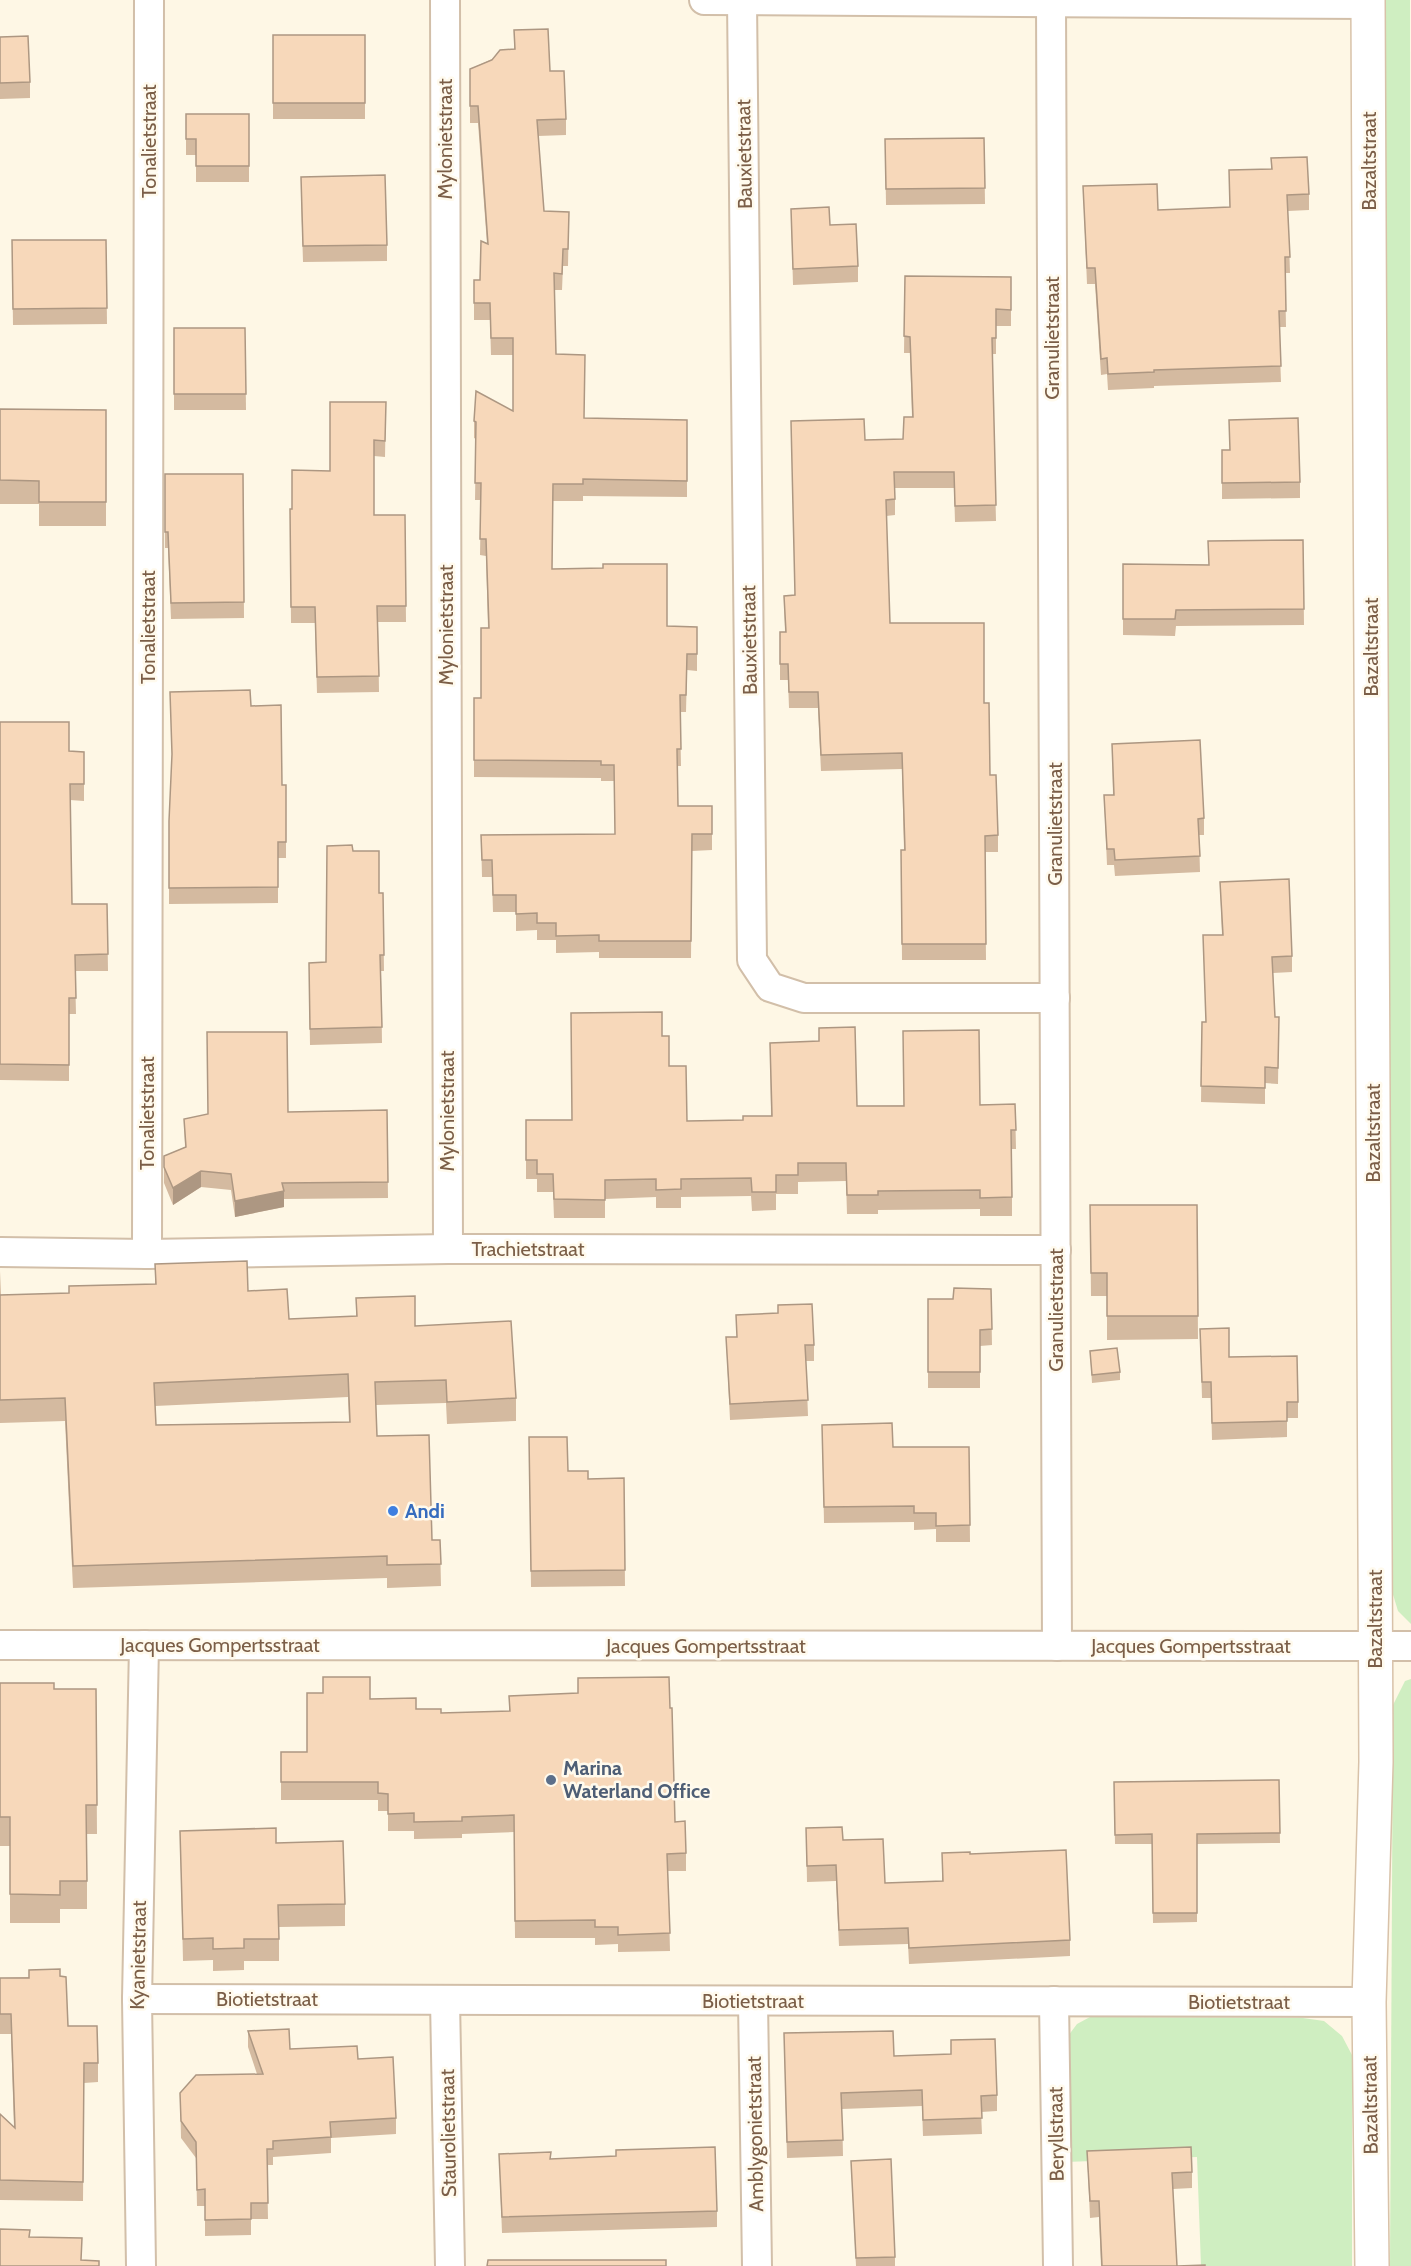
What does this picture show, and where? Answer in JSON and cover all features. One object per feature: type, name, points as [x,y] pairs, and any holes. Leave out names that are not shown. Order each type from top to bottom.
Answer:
[{"type":"street","name":"Tonalietstraat","points":[[147,1254],[149,0]]},
{"type":"street","name":"Mylonietstraat","points":[[445,0],[447,1249]]},
{"type":"street","points":[[704,0],[1368,2]]},
{"type":"street","name":"Bauxietstraat","points":[[742,0],[752,960],[770,987],[804,998],[1055,998]]},
{"type":"street","name":"Granulietstraat","points":[[1051,1],[1057,1646]]},
{"type":"street","name":"Bazaltstraat","points":[[1368,2],[1376,1762],[1369,2002],[1372,2266]]},
{"type":"street","name":"Trachietstraat","points":[[0,1252],[147,1254],[447,1249],[1056,1250]]},
{"type":"street","name":"Jacques Gompertsstraat","points":[[0,1645],[1411,1647]]},
{"type":"street","name":"Kyanietstraat","points":[[141,2266],[137,1999],[144,1645]]},
{"type":"street","name":"Biotietstraat","points":[[137,1999],[1369,2002]]},
{"type":"street","name":"Staurolietstraat","points":[[445,2000],[450,2266]]},
{"type":"street","name":"Amblygonietstraat","points":[[753,2001],[757,2266]]},
{"type":"street","name":"Beryllstraat","points":[[1054,2001],[1058,2266]]},
{"type":"green space","points":[[1384,0],[1410,0],[1411,1624],[1398,1611],[1391,1588]]},
{"type":"green space","points":[[1411,1679],[1411,2266],[1390,2266],[1393,1705],[1405,1681]]},
{"type":"green space","points":[[1090,2017],[1303,2018],[1324,2021],[1342,2036],[1352,2055],[1352,2266],[1201,2266],[1197,2157],[1066,2162],[1068,2036],[1077,2024]]},
{"type":"building","points":[[548,29],[550,71],[564,71],[566,119],[537,120],[544,211],[569,212],[568,249],[563,249],[562,274],[554,273],[556,354],[585,355],[584,418],[687,420],[687,481],[583,479],[583,484],[553,484],[552,569],[603,568],[603,564],[667,564],[667,626],[697,627],[697,654],[687,654],[686,695],[680,695],[681,749],[677,749],[678,806],[712,806],[712,834],[692,834],[691,941],[599,941],[599,935],[556,936],[556,923],[537,923],[537,913],[516,914],[516,895],[493,895],[492,860],[482,860],[481,835],[615,834],[614,765],[601,765],[601,761],[474,760],[474,698],[481,698],[481,628],[489,628],[486,539],[480,539],[481,483],[475,483],[476,391],[513,411],[513,338],[491,338],[490,303],[474,303],[474,280],[480,280],[481,241],[488,244],[478,106],[470,106],[470,69],[492,60],[500,50],[515,49],[514,30]]},
{"type":"building","points":[[273,35],[365,35],[365,103],[273,103]]},
{"type":"building","points":[[28,36],[30,82],[0,83],[0,37]]},
{"type":"building","points":[[186,114],[249,114],[249,166],[196,166],[196,139],[186,139]]},
{"type":"building","points":[[984,138],[985,188],[886,189],[885,139]]},
{"type":"building","points":[[1307,157],[1309,194],[1287,195],[1290,257],[1285,257],[1286,311],[1279,311],[1281,366],[1154,370],[1154,372],[1108,374],[1107,358],[1101,359],[1095,268],[1087,268],[1083,186],[1157,184],[1158,210],[1230,207],[1229,170],[1272,169],[1271,158]]},
{"type":"building","points":[[385,175],[387,245],[303,246],[301,177]]},
{"type":"building","points":[[829,207],[830,225],[856,224],[858,266],[793,269],[791,209]]},
{"type":"building","points":[[12,240],[106,240],[107,308],[13,309]]},
{"type":"building","points":[[905,276],[1011,277],[1011,310],[996,309],[996,338],[992,338],[996,505],[955,506],[954,472],[894,472],[895,499],[886,500],[890,623],[984,623],[984,703],[989,703],[990,775],[996,775],[998,835],[985,836],[986,944],[902,944],[901,850],[905,850],[902,753],[821,755],[818,692],[789,692],[788,664],[780,664],[780,632],[786,632],[784,596],[795,595],[791,421],[864,419],[865,440],[903,439],[904,417],[913,417],[910,337],[904,336]]},
{"type":"building","points":[[174,328],[245,328],[246,394],[174,394]]},
{"type":"building","points":[[330,402],[386,402],[385,441],[374,440],[374,515],[405,515],[406,606],[377,606],[379,676],[317,677],[315,607],[291,607],[292,470],[330,471]]},
{"type":"building","points":[[0,409],[106,410],[106,502],[39,502],[39,481],[0,480]]},
{"type":"building","points":[[1298,418],[1300,482],[1222,483],[1222,450],[1230,450],[1229,420]]},
{"type":"building","points":[[165,474],[243,474],[244,602],[171,603],[168,532],[165,532]]},
{"type":"building","points":[[1303,540],[1304,609],[1176,610],[1175,619],[1123,619],[1123,564],[1209,565],[1208,541]]},
{"type":"building","points":[[250,690],[251,706],[281,705],[282,785],[286,785],[286,842],[278,842],[278,887],[169,888],[172,754],[170,692]]},
{"type":"building","points":[[0,722],[69,722],[69,751],[84,752],[84,784],[70,784],[72,904],[107,904],[108,954],[75,955],[76,998],[69,998],[69,1065],[0,1064]]},
{"type":"building","points":[[1200,740],[1204,818],[1198,819],[1200,856],[1115,860],[1114,849],[1107,849],[1104,795],[1114,795],[1112,744]]},
{"type":"building","points":[[352,845],[353,851],[379,851],[379,893],[383,893],[384,955],[380,955],[382,1027],[310,1029],[309,963],[326,962],[327,846]]},
{"type":"building","points":[[1289,879],[1292,956],[1272,957],[1275,1017],[1279,1017],[1278,1068],[1265,1067],[1265,1088],[1201,1086],[1202,1022],[1206,1022],[1203,935],[1223,935],[1220,882]]},
{"type":"building","points":[[662,1012],[662,1036],[669,1036],[669,1066],[686,1066],[687,1121],[743,1120],[743,1116],[772,1116],[770,1043],[819,1041],[819,1028],[855,1027],[857,1106],[904,1106],[903,1031],[979,1030],[980,1105],[1015,1104],[1016,1130],[1011,1130],[1012,1197],[980,1198],[980,1190],[878,1191],[878,1195],[847,1195],[846,1163],[798,1163],[798,1175],[776,1175],[776,1192],[752,1192],[751,1178],[681,1179],[681,1189],[656,1190],[656,1179],[605,1180],[605,1200],[554,1199],[553,1174],[537,1174],[537,1160],[526,1160],[526,1120],[572,1120],[571,1013]]},
{"type":"building","points":[[207,1032],[287,1032],[288,1112],[387,1110],[388,1182],[282,1183],[284,1191],[235,1201],[231,1174],[201,1171],[173,1188],[164,1167],[164,1156],[186,1147],[184,1119],[208,1114]]},
{"type":"building","points":[[1090,1205],[1197,1205],[1198,1316],[1107,1316],[1107,1273],[1091,1273]]},
{"type":"building","points":[[247,1261],[248,1291],[287,1289],[289,1319],[357,1316],[356,1298],[415,1296],[415,1326],[511,1321],[516,1398],[447,1402],[446,1380],[375,1382],[377,1436],[429,1435],[432,1540],[440,1540],[441,1564],[387,1565],[387,1556],[73,1566],[65,1398],[0,1400],[0,1295],[69,1293],[69,1286],[156,1284],[155,1264]],"holes":[[[348,1374],[350,1422],[156,1425],[154,1383]]]},
{"type":"building","points":[[954,1288],[991,1289],[992,1329],[980,1330],[980,1372],[928,1372],[928,1299],[953,1299]]},
{"type":"building","points":[[812,1304],[814,1345],[805,1345],[808,1400],[730,1404],[726,1337],[737,1337],[736,1315],[778,1313],[778,1305]]},
{"type":"building","points":[[1229,1328],[1229,1357],[1297,1356],[1298,1402],[1287,1402],[1287,1421],[1212,1423],[1211,1382],[1202,1382],[1200,1329]]},
{"type":"building","points":[[1117,1348],[1120,1372],[1092,1375],[1090,1351]]},
{"type":"building","points":[[892,1423],[893,1447],[969,1447],[970,1525],[936,1526],[936,1513],[914,1513],[914,1506],[824,1507],[822,1425]]},
{"type":"building","points":[[529,1437],[567,1437],[568,1471],[588,1471],[588,1479],[624,1478],[625,1570],[531,1571]]},
{"type":"building","points":[[323,1677],[370,1677],[370,1699],[416,1698],[416,1709],[441,1709],[441,1713],[510,1711],[509,1696],[578,1693],[578,1678],[669,1677],[675,1822],[685,1821],[686,1853],[667,1854],[670,1933],[618,1935],[618,1927],[595,1927],[595,1920],[515,1921],[514,1815],[462,1817],[462,1821],[414,1822],[414,1813],[388,1814],[388,1794],[378,1793],[378,1782],[281,1782],[281,1752],[307,1752],[307,1693],[323,1693]]},
{"type":"building","points":[[0,1683],[54,1683],[54,1689],[96,1689],[97,1805],[86,1805],[87,1881],[60,1881],[60,1895],[10,1894],[10,1817],[0,1817]]},
{"type":"building","points":[[1279,1780],[1280,1833],[1197,1834],[1197,1913],[1153,1913],[1152,1834],[1115,1835],[1114,1782]]},
{"type":"building","points":[[842,1827],[843,1840],[883,1839],[885,1883],[943,1881],[942,1853],[1066,1850],[1070,1940],[909,1948],[908,1928],[839,1930],[836,1865],[807,1866],[806,1828]]},
{"type":"building","points":[[276,1828],[276,1843],[343,1841],[345,1904],[278,1905],[279,1939],[244,1939],[244,1948],[213,1949],[213,1938],[183,1939],[180,1831]]},
{"type":"building","points":[[60,1969],[60,1976],[66,1977],[68,2026],[97,2026],[98,2063],[84,2063],[83,2182],[0,2180],[0,2114],[15,2128],[11,2014],[0,2014],[0,1978],[29,1978],[29,1970]]},
{"type":"building","points":[[289,2029],[290,2049],[357,2046],[358,2059],[393,2057],[396,2118],[330,2122],[331,2137],[273,2141],[273,2149],[267,2149],[268,2203],[251,2203],[251,2219],[205,2220],[205,2189],[197,2190],[196,2142],[181,2121],[180,2093],[196,2075],[263,2074],[248,2031]]},
{"type":"building","points":[[893,2031],[894,2056],[951,2054],[951,2040],[995,2039],[997,2095],[981,2096],[982,2118],[923,2120],[922,2090],[841,2093],[843,2140],[787,2142],[784,2033]]},
{"type":"building","points":[[715,2147],[717,2211],[502,2217],[499,2154],[551,2152],[550,2159],[616,2156],[616,2150]]},
{"type":"building","points":[[1191,2147],[1192,2172],[1172,2173],[1177,2266],[1102,2266],[1099,2201],[1090,2201],[1087,2151]]},
{"type":"building","points":[[891,2159],[895,2257],[856,2258],[851,2161]]},
{"type":"building","points":[[0,2229],[30,2230],[29,2237],[82,2238],[81,2260],[99,2261],[99,2266],[0,2266]]},
{"type":"building","points":[[488,2260],[666,2260],[666,2266],[487,2266]]},
{"type":"place","name":"Andi","points":[[393,1511]]},
{"type":"place","name":"Marina Waterland Office","points":[[551,1780]]}]
